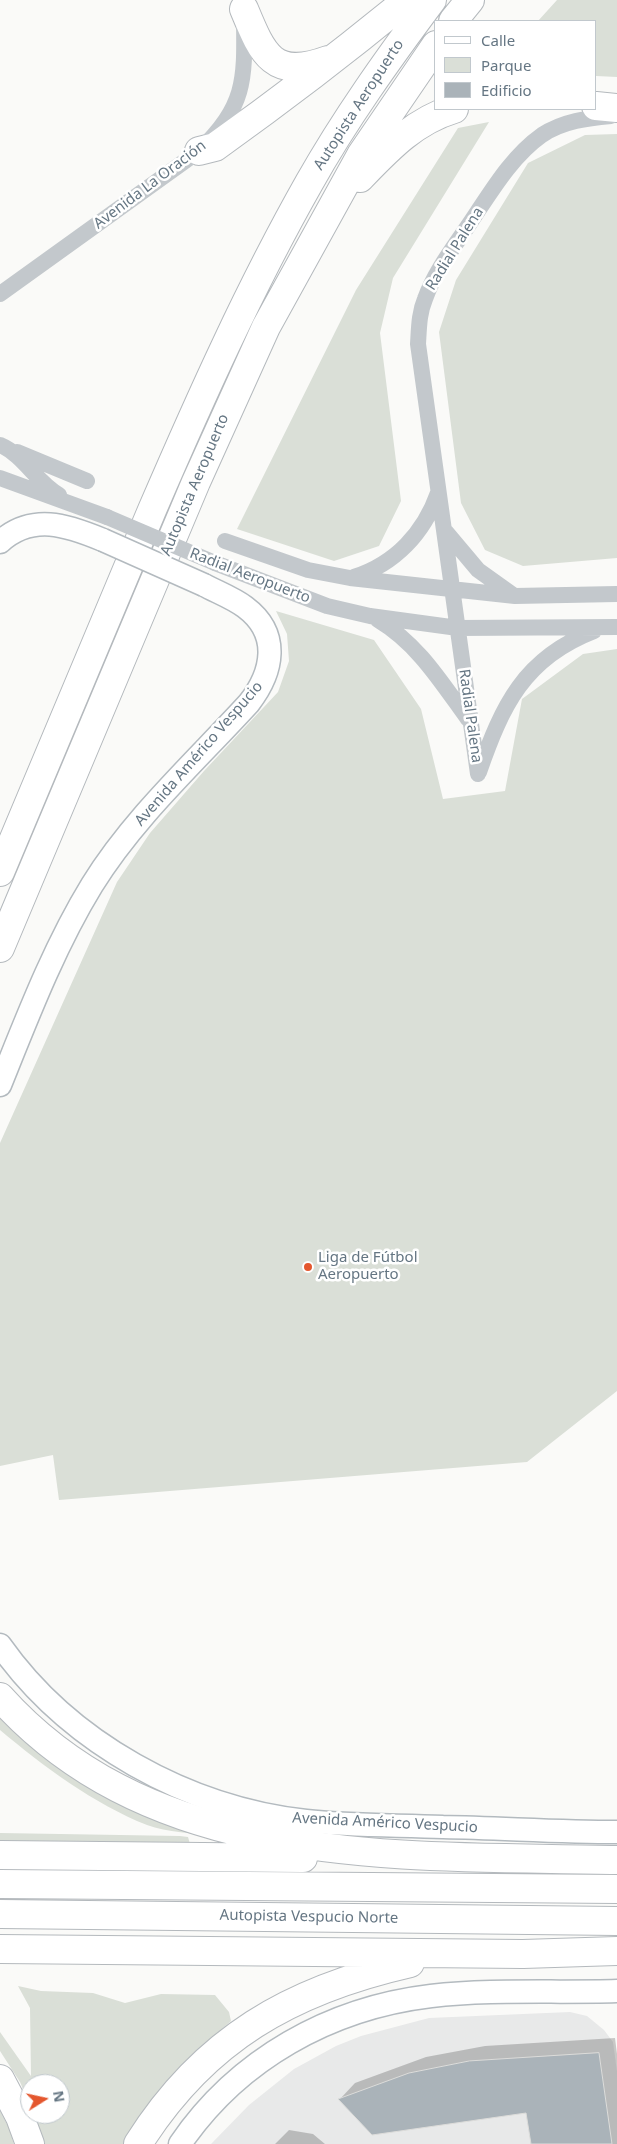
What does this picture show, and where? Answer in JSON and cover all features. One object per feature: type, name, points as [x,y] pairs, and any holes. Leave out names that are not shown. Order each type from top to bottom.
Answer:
[{"type":"highway","points":[[200,151],[215,147],[298,88],[330,60],[408,0]]},
{"type":"highway","name":"Autopista Aeropuerto","points":[[0,872],[175,458],[251,290],[310,181],[338,136],[377,75],[432,0]]},
{"type":"highway","points":[[454,20],[470,0]]},
{"type":"highway","points":[[242,5],[259,46],[273,61],[294,68],[330,60]]},
{"type":"highway","name":"Autopista Aeropuerto","points":[[0,948],[225,415],[266,327],[329,210],[382,121],[434,48]]},
{"type":"highway","points":[[597,106],[617,108]]},
{"type":"highway","points":[[329,210],[405,133],[430,118],[451,110]]},
{"type":"highway","points":[[0,1697],[27,1724],[76,1762],[134,1796],[164,1809],[229,1830],[269,1840],[342,1851],[387,1854],[617,1860]]},
{"type":"highway","points":[[0,1855],[278,1859],[387,1854]]},
{"type":"highway","name":"Autopista Vespucio Norte","points":[[0,1884],[617,1889]]},
{"type":"highway","name":"Autopista Vespucio Norte","points":[[0,1914],[617,1921]]},
{"type":"highway","points":[[0,1949],[541,1954],[617,1951]]},
{"type":"highway","points":[[138,2144],[161,2110],[199,2068],[221,2048],[267,2016],[318,1990],[345,1980],[410,1963],[466,1953]]},
{"type":"highway","points":[[0,2080],[20,2117],[30,2144]]},
{"type":"street","name":"Avenida La Oración","points":[[0,294],[200,151],[214,137],[230,112],[242,84],[245,62],[242,5]]},
{"type":"street","name":"Radial Palena","points":[[609,628],[561,646],[532,671],[519,686],[499,718],[478,774],[418,344],[420,313],[431,284],[446,258],[492,191],[524,150],[544,134],[570,123],[617,115]]},
{"type":"street","name":"Radial Aeropuerto","points":[[6,448],[87,481]]},
{"type":"street","name":"Radial Aeropuerto","points":[[6,448],[44,485],[78,506]]},
{"type":"street","name":"Radial Aeropuerto","points":[[0,478],[107,517],[215,563],[327,606],[370,616],[458,628],[609,628]]},
{"type":"street","points":[[350,578],[377,568],[401,551],[421,528],[439,491]]},
{"type":"street","name":"Avenida Américo Vespucio","points":[[0,542],[16,531],[45,523],[72,527],[103,540],[204,585],[244,606],[260,622],[267,638],[270,656],[265,680],[249,703],[121,843],[92,884],[45,979],[0,1085]]},
{"type":"street","points":[[445,531],[478,570],[515,596]]},
{"type":"street","name":"Radial Aeropuerto","points":[[225,541],[308,570],[350,578],[515,596],[569,597],[617,594]]},
{"type":"street","name":"Radial Aeropuerto","points":[[370,616],[399,633],[411,644],[424,658],[470,720]]},
{"type":"street","name":"Avenida Américo Vespucio","points":[[0,1645],[49,1700],[100,1744],[154,1775],[227,1805],[306,1821],[617,1832]]},
{"type":"street","points":[[180,2144],[215,2100],[250,2068],[292,2040],[344,2017],[379,2006],[432,1996],[617,1991]]},
{"type":"street","points":[[590,1992],[617,2007]]},
{"type":"shaded area","points":[[570,2012],[587,2016],[604,2030],[613,2042],[617,2071],[617,2144],[211,2144],[249,2105],[294,2069],[336,2046],[361,2036],[429,2018]]},
{"type":"green space","points":[[557,0],[617,0],[617,77],[597,76],[597,20],[539,20]]},
{"type":"green space","points":[[489,122],[393,278],[380,333],[401,501],[379,546],[334,561],[237,529],[356,290],[458,128]]},
{"type":"green space","points":[[617,134],[617,558],[523,566],[485,550],[461,503],[439,332],[456,280],[528,163],[585,135]]},
{"type":"green space","name":"Liga de Fútbol Aeropuerto","points":[[276,611],[374,640],[421,709],[443,799],[505,791],[522,699],[583,654],[617,649],[617,1391],[527,1462],[59,1500],[53,1455],[0,1466],[0,1143],[117,882],[150,833],[204,771],[278,692],[289,661],[287,634]]},
{"type":"green space","points":[[0,1708],[215,1835],[172,1831],[147,1825],[108,1806],[70,1784],[0,1730]]},
{"type":"green space","points":[[0,1833],[180,1836],[188,1837],[190,1844],[0,1843]]},
{"type":"green space","points":[[18,1986],[41,1991],[93,1993],[125,2003],[161,1994],[215,1995],[229,2012],[231,2021],[188,2064],[127,2144],[45,2144],[38,2124],[70,2124],[70,2074],[31,2074],[30,2008]]},
{"type":"green space","points":[[0,2032],[30,2074],[20,2074],[20,2082],[0,2051]]},
{"type":"green space","points":[[0,2111],[9,2128],[14,2144],[0,2144]]},
{"type":"building","points":[[599,2053],[612,2144],[531,2144],[526,2113],[372,2135],[338,2099],[409,2073],[469,2061]]},
{"type":"place","name":"Liga de Fútbol Aeropuerto","points":[[308,1267]]}]
